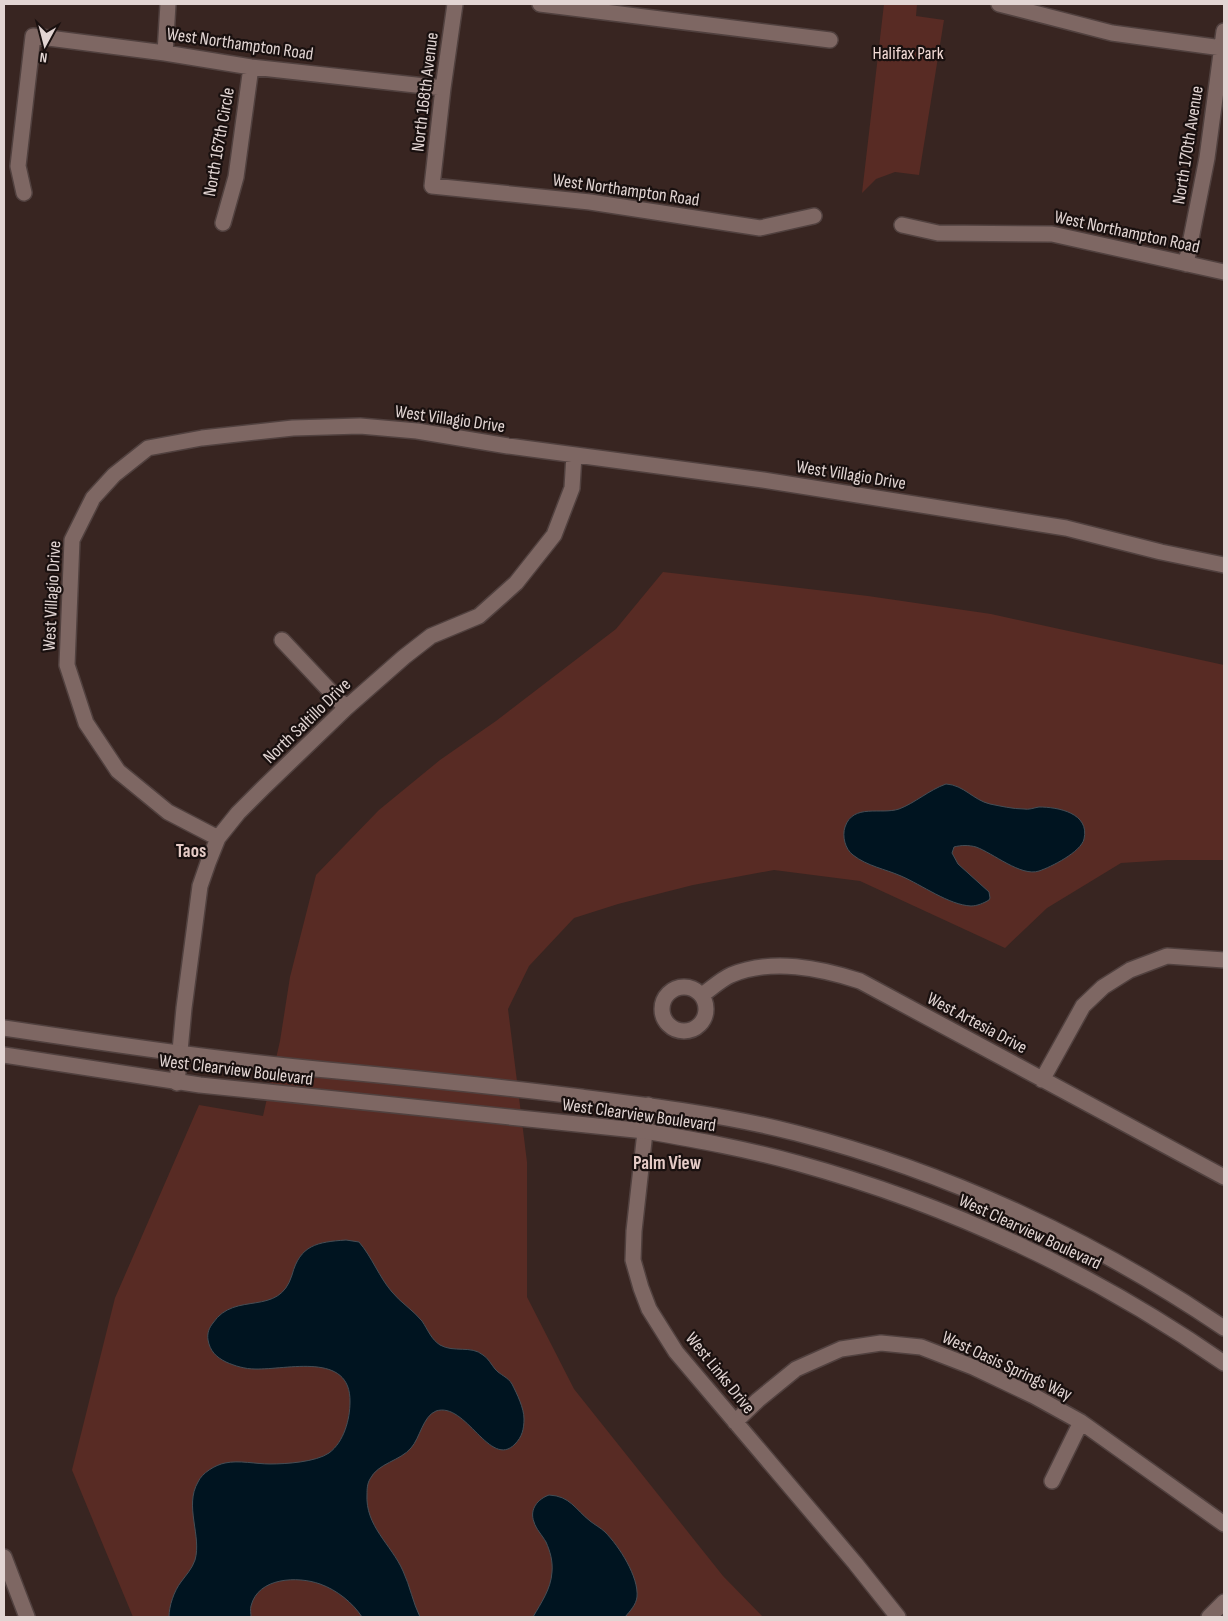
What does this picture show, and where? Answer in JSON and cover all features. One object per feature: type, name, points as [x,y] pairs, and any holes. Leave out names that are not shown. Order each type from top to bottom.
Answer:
[{"type":"street","points":[[165,53],[168,4]]},
{"type":"street","name":"North 168th Avenue","points":[[432,186],[455,4]]},
{"type":"street","points":[[540,4],[830,40]]},
{"type":"street","points":[[999,4],[1112,33],[1222,48]]},
{"type":"street","name":"North 170th Avenue","points":[[1186,264],[1208,158],[1224,31]]},
{"type":"street","name":"West Northampton Road","points":[[24,193],[18,166],[33,36],[165,53],[251,67],[443,88]]},
{"type":"street","name":"North 167th Circle","points":[[223,223],[236,177],[251,67]]},
{"type":"street","name":"West Northampton Road","points":[[432,186],[590,202],[760,228],[814,216]]},
{"type":"street","name":"West Northampton Road","points":[[902,224],[938,233],[1052,234],[1224,272]]},
{"type":"street","name":"West Villagio Drive","points":[[218,838],[168,812],[118,771],[86,723],[67,665],[72,540],[93,498],[114,475],[148,448],[202,438],[293,428],[360,426],[417,431],[574,455],[763,480],[1066,528],[1161,552],[1224,565]]},
{"type":"street","name":"North Saltillo Drive","points":[[176,1082],[200,886],[218,838],[238,812],[346,708],[404,657],[431,636],[479,616],[516,583],[554,535],[572,488],[574,455]]},
{"type":"street","points":[[282,640],[346,708]]},
{"type":"street","points":[[1042,1080],[1084,1006],[1103,987],[1130,970],[1167,956],[1224,960]]},
{"type":"street","name":"West Artesia Drive","points":[[702,995],[729,976],[761,967],[808,968],[836,973],[860,981],[1224,1176]]},
{"type":"street","name":"West Clearview Boulevard","points":[[4,1028],[180,1053],[322,1070],[457,1082],[648,1105],[794,1133],[834,1144],[937,1178],[1000,1204],[1108,1256],[1224,1328]]},
{"type":"street","name":"West Clearview Boulevard","points":[[4,1055],[176,1082],[645,1131],[700,1141],[796,1163],[846,1177],[957,1217],[1044,1256],[1112,1292],[1224,1363]]},
{"type":"street","name":"West Links Drive","points":[[648,1105],[634,1231],[634,1260],[641,1288],[649,1308],[676,1352],[855,1563],[898,1617]]},
{"type":"street","name":"West Oasis Springs Way","points":[[735,1422],[758,1400],[796,1369],[841,1349],[881,1343],[920,1346],[1034,1396],[1081,1422],[1224,1524]]},
{"type":"street","points":[[1052,1481],[1081,1422]]},
{"type":"street","points":[[4,1557],[27,1617]]},
{"type":"street","points":[[1209,1617],[1224,1602]]},
{"type":"green space","name":"Halifax Park","points":[[884,4],[917,4],[916,16],[944,20],[919,175],[895,172],[876,179],[862,193]]},
{"type":"green space","points":[[663,572],[868,596],[991,614],[1224,665],[1224,860],[1168,860],[1121,863],[1047,908],[1005,948],[860,881],[774,870],[693,885],[618,904],[574,918],[529,966],[508,1009],[527,1162],[527,1297],[574,1389],[723,1576],[763,1617],[133,1617],[72,1470],[115,1298],[199,1105],[263,1116],[280,1041],[290,977],[316,875],[379,810],[440,760],[496,721],[616,629]]},
{"type":"water","points":[[946,784],[958,787],[990,804],[1026,809],[1047,807],[1071,813],[1082,823],[1085,830],[1082,844],[1072,854],[1058,863],[1032,872],[1007,864],[976,847],[954,847],[952,853],[958,864],[989,892],[989,900],[971,906],[954,902],[901,876],[864,862],[853,855],[848,849],[844,831],[849,820],[854,815],[868,811],[892,811],[899,809]]},
{"type":"water","points":[[346,1240],[359,1242],[387,1286],[415,1313],[437,1343],[451,1349],[478,1352],[512,1384],[524,1415],[521,1436],[515,1444],[506,1450],[496,1448],[457,1416],[447,1411],[436,1411],[428,1417],[411,1448],[378,1469],[370,1479],[367,1505],[370,1516],[403,1571],[420,1617],[362,1617],[338,1593],[311,1581],[290,1580],[270,1584],[262,1589],[255,1596],[251,1606],[251,1617],[169,1617],[174,1594],[195,1560],[197,1551],[193,1501],[194,1491],[202,1476],[213,1468],[225,1463],[284,1464],[317,1459],[329,1453],[339,1443],[349,1416],[348,1386],[340,1375],[329,1369],[315,1367],[299,1366],[255,1369],[233,1365],[219,1358],[212,1350],[208,1340],[209,1329],[222,1313],[233,1308],[277,1296],[286,1288],[300,1257],[311,1247],[326,1242]]},
{"type":"water","points":[[549,1495],[562,1498],[572,1504],[605,1532],[622,1553],[635,1580],[637,1589],[635,1603],[625,1617],[533,1617],[548,1590],[552,1560],[546,1542],[535,1525],[533,1513],[538,1502]]},
{"type":"district","name":"Taos","points":[[191,851]]},
{"type":"district","name":"Palm View","points":[[667,1163]]}]
